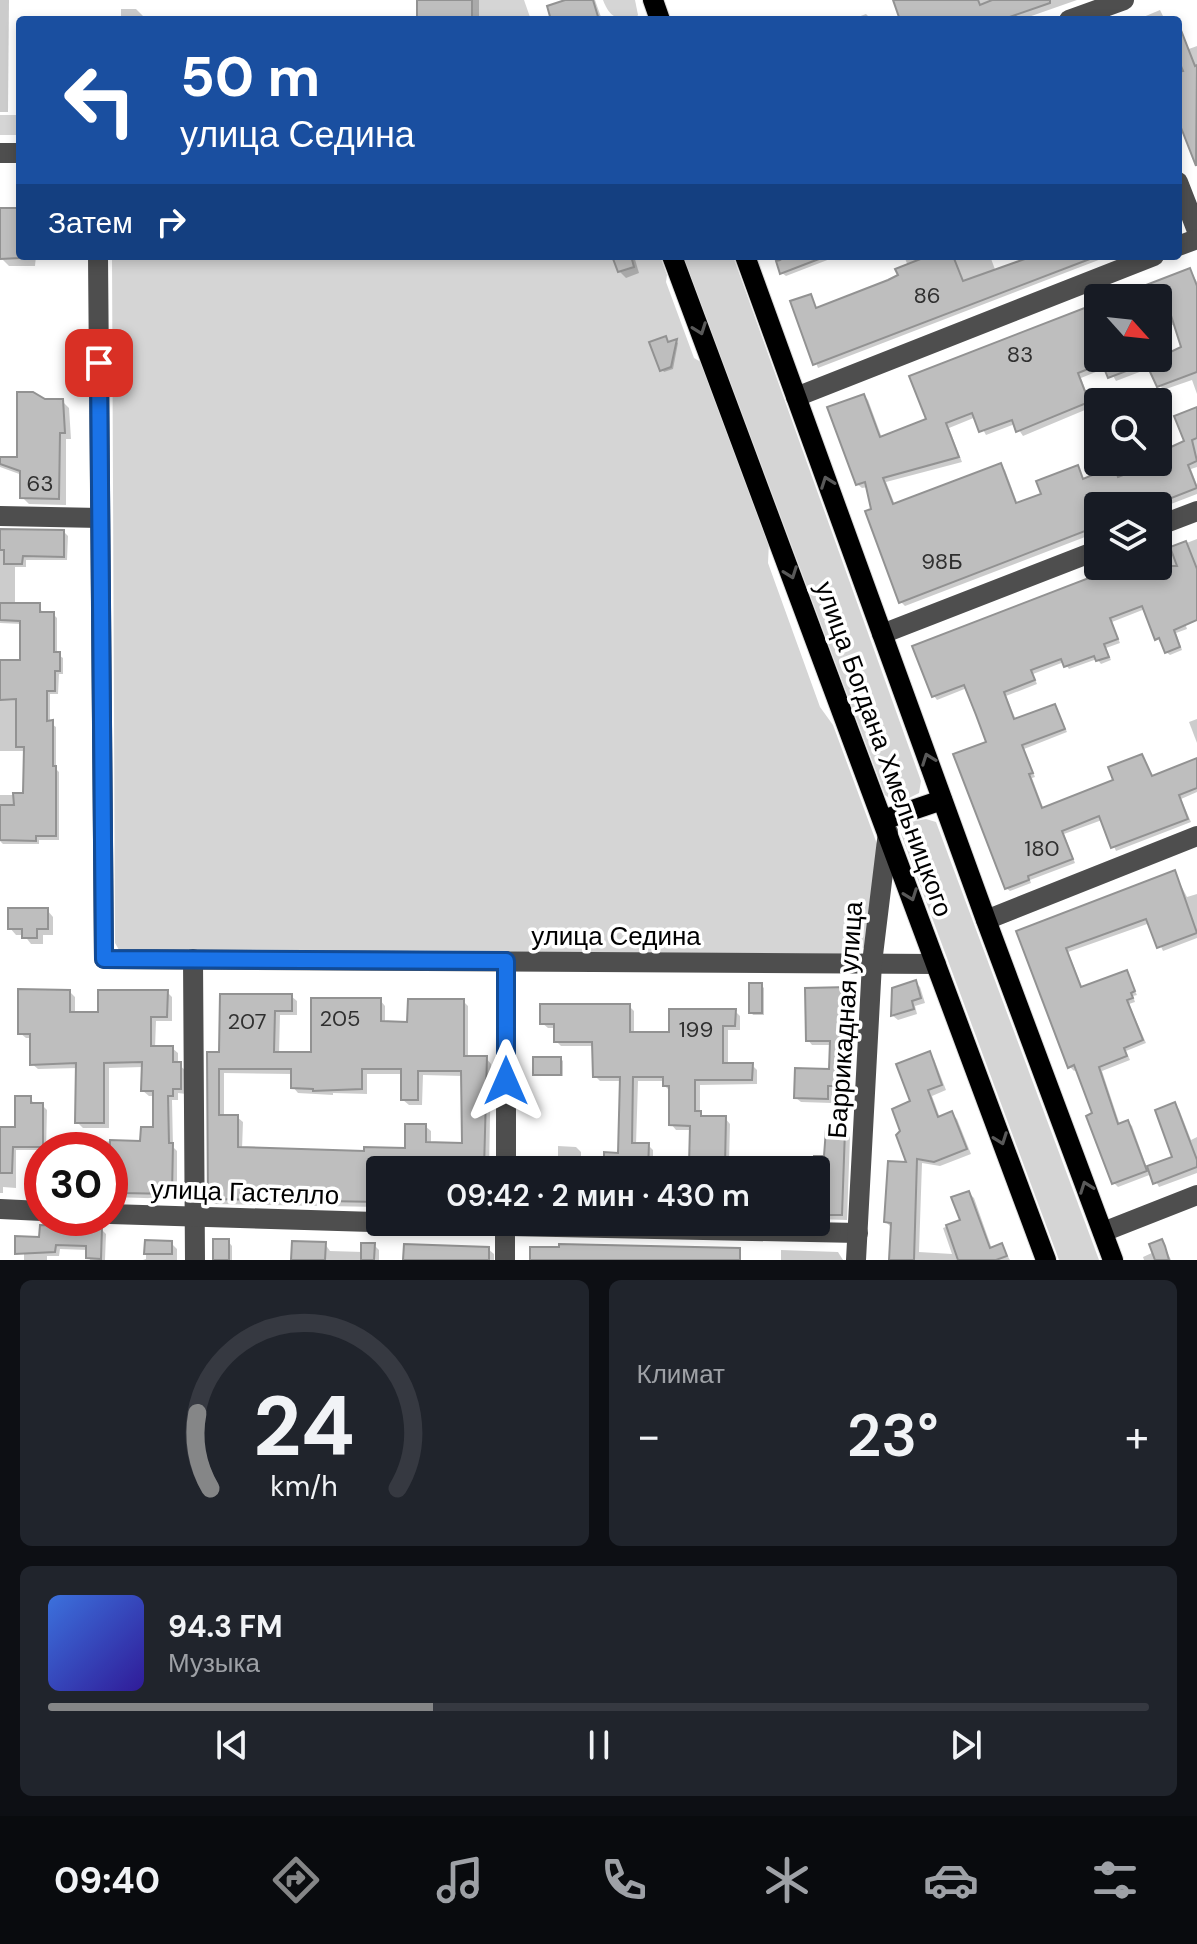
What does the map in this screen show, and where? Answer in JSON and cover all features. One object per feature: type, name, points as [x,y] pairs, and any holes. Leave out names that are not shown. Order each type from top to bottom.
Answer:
[{"type":"main road","name":"улица Богдана Хмельницкого","points":[[674,260],[1046,1260]]},
{"type":"main road","name":"улица Богдана Хмельницкого","points":[[746,260],[1113,1260]]},
{"type":"main road","points":[[886,826],[942,800]]},
{"type":"street","points":[[1085,16],[1116,8]]},
{"type":"street","points":[[1182,192],[1197,231]]},
{"type":"street","points":[[0,516],[100,518],[98,260]]},
{"type":"street","points":[[796,397],[1144,260]]},
{"type":"street","points":[[1172,521],[1197,511]]},
{"type":"street","name":"улица Седина","points":[[100,518],[104,959],[936,964]]},
{"type":"street","points":[[882,634],[1084,555]]},
{"type":"street","name":"Баррикадная улица","points":[[856,1260],[872,963],[886,826]]},
{"type":"street","points":[[986,920],[1197,836]]},
{"type":"street","points":[[193,959],[195,1260]]},
{"type":"street","points":[[506,961],[506,1156]]},
{"type":"street","points":[[1103,1232],[1197,1195]]},
{"type":"street","points":[[0,1209],[24,1210]]},
{"type":"street","name":"улица Гастелло","points":[[128,1215],[366,1221]]},
{"type":"street","name":"улица Гастелло","points":[[830,1232],[858,1233]]},
{"type":"street","points":[[505,1236],[505,1260]]},
{"type":"shaded area","points":[[472,0],[524,0],[530,16],[472,16]]},
{"type":"shaded area","points":[[603,0],[635,0],[638,15],[614,16]]},
{"type":"shaded area","points":[[0,115],[16,115],[16,135],[0,135]]},
{"type":"shaded area","points":[[112,260],[661,260],[666,282],[694,358],[701,362],[769,542],[768,563],[820,707],[833,725],[877,844],[865,947],[852,954],[119,950],[115,943]]},
{"type":"shaded area","points":[[684,260],[734,260],[921,781],[919,793],[903,801],[893,801],[885,795]]},
{"type":"shaded area","points":[[926,819],[936,822],[1099,1260],[1059,1260],[901,834],[910,822]]},
{"type":"building","points":[[417,0],[472,0],[472,16],[417,16]]},
{"type":"building","points":[[565,0],[593,0],[598,16],[550,16],[547,6]]},
{"type":"building","points":[[893,0],[978,0],[980,5],[992,0],[1050,0],[1050,3],[1013,16],[899,16]]},
{"type":"building","points":[[1182,33],[1197,65],[1196,166],[1182,130]]},
{"type":"building","points":[[0,208],[16,208],[16,258],[0,259]]},
{"type":"building","points":[[614,260],[632,260],[634,267],[618,272]]},
{"type":"building","points":[[780,260],[816,260],[780,274],[776,261]]},
{"type":"building","points":[[918,260],[955,260],[963,281],[1022,260],[1087,260],[813,365],[790,301],[811,294],[816,308],[888,280],[898,275],[895,269]]},
{"type":"building","points":[[1190,268],[1197,286],[1197,372],[1157,387],[1150,372],[1172,372],[1172,351],[1181,347],[1172,319],[1172,284],[1149,284]]},
{"type":"building","points":[[1084,308],[1084,371],[1078,373],[1084,389],[1084,404],[1016,432],[1012,420],[979,432],[972,413],[946,423],[959,457],[883,478],[893,504],[1001,463],[1016,503],[1041,494],[1036,481],[1078,465],[1083,479],[1090,476],[1172,476],[1172,447],[1184,441],[1174,416],[1197,407],[1197,438],[1192,440],[1197,461],[1188,465],[1197,488],[1172,498],[1172,492],[1084,492],[1084,531],[899,603],[865,511],[871,509],[865,482],[856,485],[827,407],[864,394],[880,437],[926,419],[909,376]]},
{"type":"building","points":[[666,336],[668,342],[677,339],[671,367],[660,371],[649,342]]},
{"type":"building","points":[[1106,372],[1124,372],[1108,378]]},
{"type":"building","points":[[17,392],[33,392],[45,399],[63,399],[65,433],[60,433],[59,499],[20,498],[20,471],[0,464],[0,457],[17,457]]},
{"type":"building","points":[[0,529],[64,530],[64,557],[23,556],[22,564],[4,564]]},
{"type":"building","points":[[1186,541],[1197,569],[1197,620],[1174,630],[1180,647],[1165,653],[1159,638],[1155,640],[1142,606],[1110,618],[1118,639],[1104,644],[1109,657],[1096,661],[1094,656],[1064,667],[1061,659],[1031,670],[1035,680],[1004,692],[1014,719],[1055,704],[1065,729],[1022,745],[1042,808],[1113,780],[1108,767],[1142,754],[1152,776],[1197,758],[1197,788],[1179,795],[1188,819],[1111,848],[1099,816],[1062,831],[1073,859],[1028,876],[1029,880],[1005,889],[953,754],[986,742],[976,715],[964,685],[932,697],[912,646],[1084,580],[1172,580],[1172,566],[1177,566],[1172,546]]},
{"type":"building","points":[[0,603],[40,603],[40,612],[54,612],[54,652],[60,652],[60,671],[55,671],[55,691],[47,691],[47,721],[53,720],[56,836],[36,836],[36,841],[0,840],[0,805],[14,805],[13,793],[23,793],[24,747],[16,747],[16,699],[0,700],[0,660],[20,660],[20,621],[0,620]]},
{"type":"building","points":[[1175,870],[1197,933],[1157,948],[1146,919],[1066,948],[1081,987],[1127,970],[1135,991],[1131,993],[1133,998],[1127,1000],[1143,1040],[1124,1048],[1127,1056],[1099,1067],[1118,1124],[1128,1120],[1147,1171],[1112,1184],[1086,1116],[1092,1113],[1074,1065],[1068,1068],[1016,931]]},
{"type":"building","points":[[8,908],[48,908],[48,929],[37,929],[37,938],[22,938],[22,929],[8,929]]},
{"type":"building","points":[[916,980],[921,998],[912,1001],[914,1009],[891,1016],[892,988]]},
{"type":"building","points":[[749,983],[762,983],[762,1013],[749,1013]]},
{"type":"building","points":[[848,987],[847,1086],[828,1086],[828,1099],[794,1098],[795,1068],[829,1069],[830,1041],[806,1041],[805,988]]},
{"type":"building","points":[[18,989],[70,990],[70,1012],[98,1012],[98,990],[168,990],[167,1017],[151,1017],[151,1046],[173,1046],[173,1062],[181,1062],[181,1089],[173,1089],[173,1096],[168,1096],[169,1143],[173,1143],[172,1194],[128,1193],[128,1141],[140,1141],[141,1127],[153,1127],[153,1091],[141,1091],[142,1062],[104,1063],[104,1123],[75,1123],[76,1063],[30,1065],[30,1034],[18,1034]]},
{"type":"building","points":[[220,994],[292,994],[292,1011],[275,1011],[274,1052],[311,1052],[311,998],[381,998],[381,1021],[407,1022],[408,999],[464,999],[464,1056],[487,1056],[484,1156],[366,1156],[366,1202],[208,1199],[207,1052],[219,1052]],"holes":[[[219,1069],[291,1069],[291,1088],[313,1091],[362,1089],[362,1069],[401,1069],[401,1100],[418,1100],[418,1071],[461,1071],[462,1143],[426,1142],[426,1124],[405,1124],[405,1148],[364,1147],[364,1151],[238,1147],[238,1115],[219,1115]]]},
{"type":"building","points":[[540,1004],[630,1004],[630,1032],[669,1032],[669,1009],[736,1009],[735,1026],[723,1026],[723,1063],[753,1063],[752,1080],[695,1080],[695,1111],[701,1111],[701,1116],[726,1116],[725,1156],[689,1156],[690,1126],[669,1125],[669,1086],[663,1086],[663,1077],[633,1077],[632,1143],[649,1143],[649,1156],[604,1156],[604,1152],[618,1153],[620,1077],[593,1077],[592,1042],[554,1042],[554,1024],[540,1024]]},
{"type":"building","points":[[930,1051],[942,1085],[928,1090],[938,1117],[952,1111],[967,1149],[934,1162],[917,1159],[914,1260],[889,1260],[891,1223],[884,1222],[888,1161],[906,1162],[896,1135],[900,1131],[892,1109],[910,1101],[896,1064]]},
{"type":"building","points":[[533,1057],[561,1057],[561,1075],[533,1075]]},
{"type":"building","points":[[15,1096],[31,1096],[31,1103],[43,1103],[43,1132],[24,1132],[24,1147],[13,1147],[12,1173],[0,1173],[0,1127],[15,1127]]},
{"type":"building","points":[[1175,1102],[1197,1167],[1153,1184],[1147,1166],[1172,1157],[1155,1110]]},
{"type":"building","points":[[826,1129],[845,1130],[842,1215],[830,1215],[830,1156],[824,1156]]},
{"type":"building","points":[[969,1191],[990,1248],[1002,1243],[1007,1256],[996,1260],[958,1260],[946,1225],[960,1220],[951,1197]]},
{"type":"building","points":[[15,1236],[102,1236],[101,1259],[86,1258],[86,1246],[56,1245],[55,1252],[15,1254]]},
{"type":"building","points":[[213,1239],[229,1239],[229,1260],[213,1260]]},
{"type":"building","points":[[1162,1239],[1169,1260],[1155,1260],[1149,1244]]},
{"type":"building","points":[[145,1240],[172,1241],[172,1254],[144,1254]]},
{"type":"building","points":[[292,1241],[326,1242],[325,1260],[291,1260]]},
{"type":"building","points":[[361,1243],[375,1243],[374,1260],[361,1260]]},
{"type":"building","points":[[404,1244],[489,1247],[489,1260],[403,1260]]},
{"type":"building","points":[[559,1244],[740,1248],[740,1260],[530,1260],[530,1247],[559,1247]]},
{"type":"route","points":[[99,363],[104,959],[506,961],[506,1081]]}]
